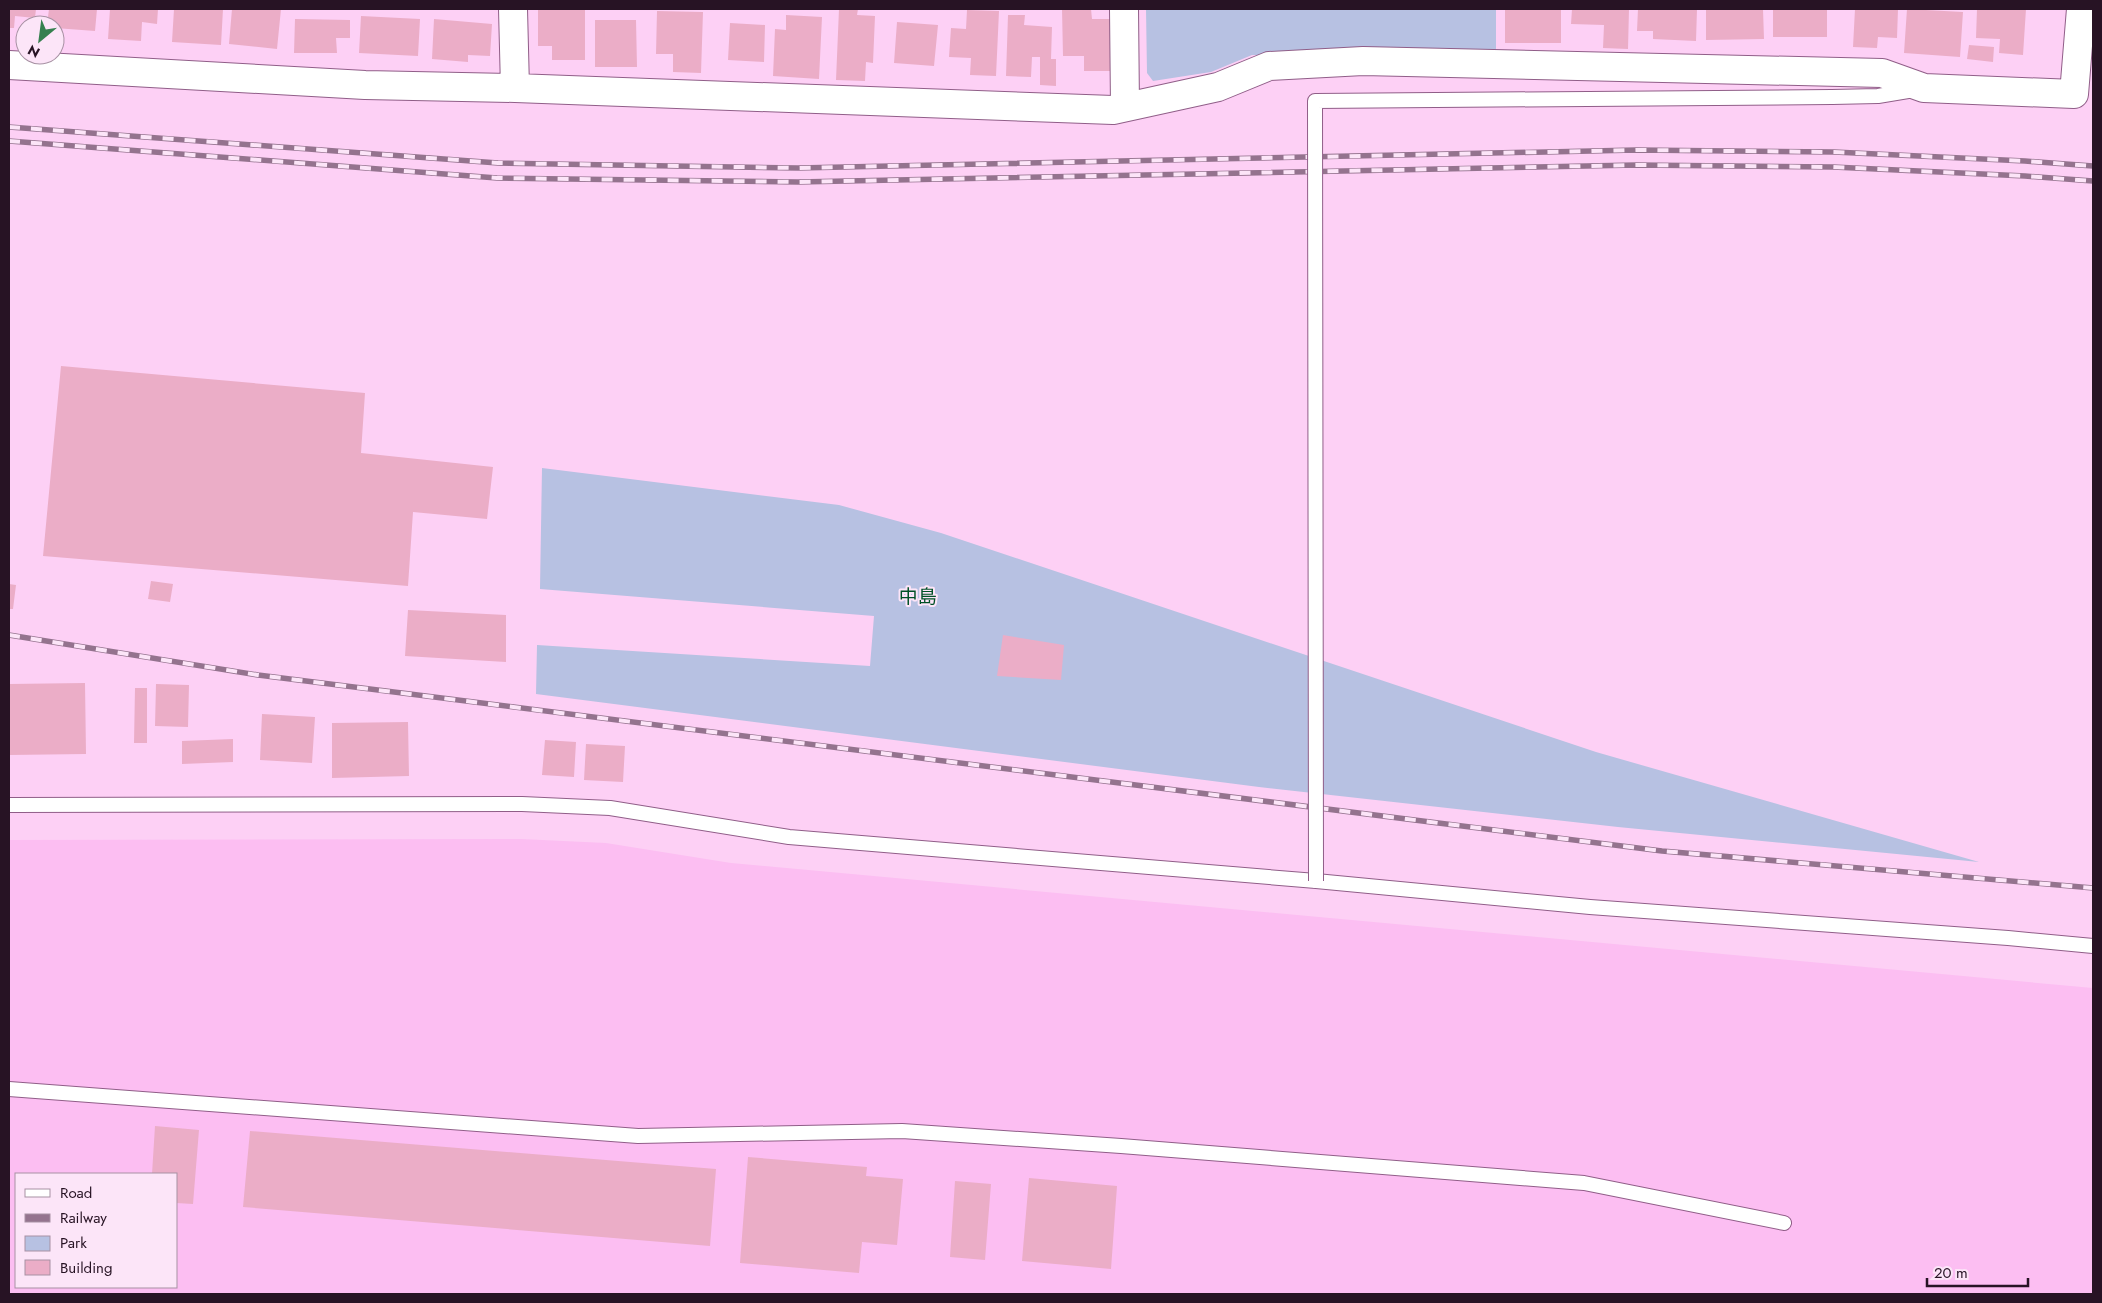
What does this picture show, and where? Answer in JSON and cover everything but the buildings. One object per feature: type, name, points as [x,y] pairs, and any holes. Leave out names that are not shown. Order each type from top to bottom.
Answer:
[{"type":"street","points":[[514,9],[515,88]]},
{"type":"street","points":[[1124,9],[1125,107]]},
{"type":"street","points":[[9,65],[365,85],[515,88],[1113,110],[1218,87],[1269,66],[1363,62],[1882,73],[1924,88],[2074,94],[2081,9]]},
{"type":"lane","points":[[1316,881],[1315,101],[1832,97],[1878,96],[1924,88]]},
{"type":"lane","points":[[9,805],[522,804],[610,808],[789,837],[1316,881],[1590,907],[2093,946]]},
{"type":"lane","points":[[9,1089],[638,1136],[902,1131],[1120,1146],[1584,1183],[1784,1223]]},
{"type":"shaded area","points":[[521,839],[606,843],[731,863],[2093,988],[2093,1294],[9,1294],[9,840]]},
{"type":"green space","points":[[1146,9],[1496,9],[1496,55],[1252,55],[1211,72],[1153,81],[1147,73]]},
{"type":"green space","points":[[542,468],[839,505],[941,533],[1596,752],[1979,862],[1618,827],[1259,787],[536,694],[537,645],[870,666],[874,616],[540,589]]},
{"type":"railway","points":[[9,127],[498,163],[798,168],[1636,150],[1834,152],[2093,166]]},
{"type":"railway","points":[[9,141],[497,178],[798,182],[1636,165],[1833,167],[2093,181]]},
{"type":"railway","points":[[9,635],[258,675],[1662,851],[2093,888]]},
{"type":"district","name":"中島","points":[[918,596]]}]
